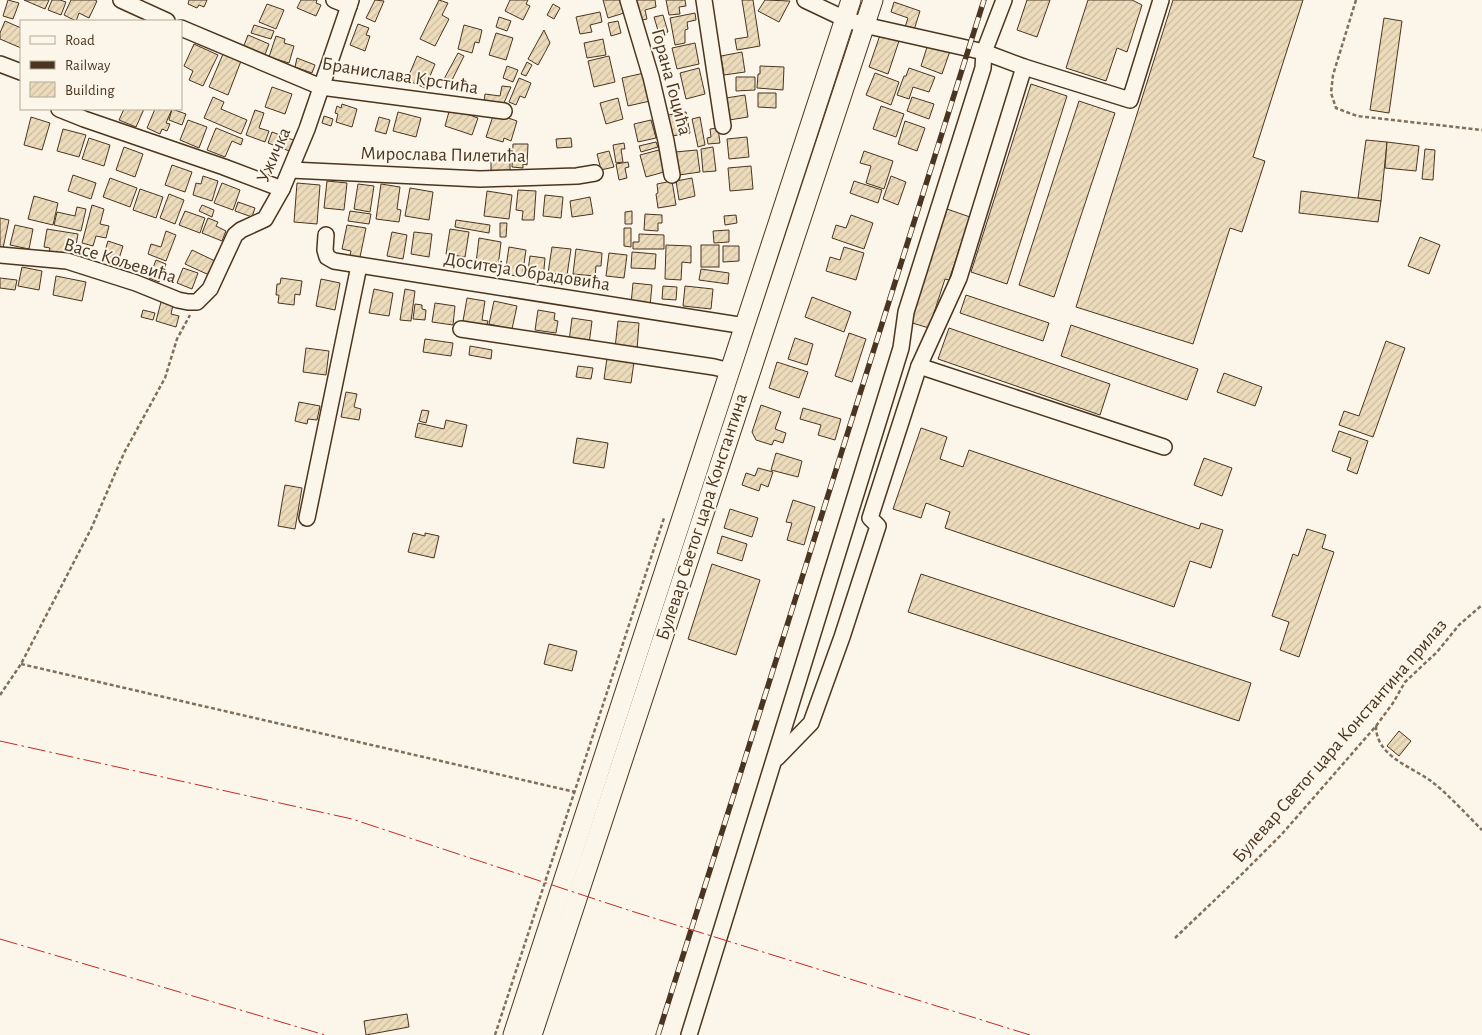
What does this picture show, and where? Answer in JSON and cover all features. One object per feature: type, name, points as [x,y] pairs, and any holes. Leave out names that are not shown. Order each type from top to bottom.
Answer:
[{"type":"main road","name":"Булевар Светог цара Константина","points":[[512,1035],[851,0]]},
{"type":"main road","name":"Булевар Светог цара Константина","points":[[532,1035],[873,0]]},
{"type":"street","points":[[121,0],[165,20]]},
{"type":"street","points":[[334,0],[350,3]]},
{"type":"street","name":"Горана Гоцића","points":[[628,0],[651,77],[672,175]]},
{"type":"street","points":[[704,0],[723,126]]},
{"type":"street","points":[[805,0],[864,26],[984,52],[1024,67],[1130,100],[1161,0]]},
{"type":"street","points":[[689,1035],[901,348],[906,312],[983,68],[984,52],[1004,0]]},
{"type":"street","name":"Ужичка","points":[[197,302],[210,290],[235,235],[241,230],[265,219],[282,189],[307,129],[350,3]]},
{"type":"street","name":"Бранислава Крстића","points":[[182,28],[321,87],[504,111]]},
{"type":"street","points":[[0,64],[20,72]]},
{"type":"street","points":[[774,761],[811,723],[842,637],[878,526],[870,518],[919,366],[959,278],[1024,67]]},
{"type":"street","points":[[62,110],[282,189]]},
{"type":"street","name":"Мирослава Пилетића","points":[[291,170],[480,179],[577,176],[595,173]]},
{"type":"street","name":"Доситеја Обрадовића","points":[[326,235],[325,250],[327,257],[334,261],[744,326]]},
{"type":"street","name":"Васе Кољевића","points":[[0,255],[67,261],[136,283],[178,300],[197,302]]},
{"type":"street","points":[[308,518],[359,266]]},
{"type":"street","points":[[461,329],[730,371]]},
{"type":"street","points":[[919,366],[1164,448]]},
{"type":"path","points":[[1356,0],[1333,75],[1331,93],[1336,108],[1357,116],[1482,130]]},
{"type":"path","points":[[0,695],[21,664],[91,529],[124,453],[165,378],[177,339],[197,302]]},
{"type":"path","name":"Булевар Светог цара Константина прилаз","points":[[1175,938],[1282,834],[1357,745],[1376,726],[1393,703],[1405,682],[1482,605]]},
{"type":"path","points":[[21,664],[591,796]]},
{"type":"path","points":[[1376,726],[1376,735],[1386,751],[1432,782],[1482,830]]},
{"type":"building","points":[[8,0],[19,3],[13,19],[3,16]]},
{"type":"building","points":[[24,0],[49,0],[45,9]]},
{"type":"building","points":[[52,0],[66,2],[61,15],[48,10]]},
{"type":"building","points":[[71,0],[97,1],[89,18],[79,13],[76,20],[74,20],[64,15]]},
{"type":"building","points":[[189,0],[207,0],[204,7],[199,5],[197,8],[188,4]]},
{"type":"building","points":[[301,0],[317,0],[316,3],[321,5],[316,16],[297,8]]},
{"type":"building","points":[[375,0],[384,1],[375,22],[366,18]]},
{"type":"building","points":[[439,0],[448,3],[442,15],[449,19],[435,46],[420,39]]},
{"type":"building","points":[[510,0],[528,0],[526,4],[530,6],[523,20],[505,11]]},
{"type":"building","points":[[603,0],[620,0],[624,13],[608,18]]},
{"type":"building","points":[[633,0],[655,0],[656,7],[645,10],[647,19],[637,21]]},
{"type":"building","points":[[666,0],[685,0],[686,6],[679,7],[680,14],[669,15]]},
{"type":"building","points":[[742,0],[753,0],[760,46],[737,50],[735,39],[748,37]]},
{"type":"building","points":[[765,0],[790,1],[779,22],[758,11]]},
{"type":"building","points":[[1027,0],[1050,0],[1037,37],[1017,30]]},
{"type":"building","points":[[1088,0],[1132,0],[1142,5],[1127,52],[1117,48],[1106,81],[1066,68]]},
{"type":"building","points":[[1173,0],[1303,0],[1253,157],[1265,161],[1242,232],[1230,228],[1193,344],[1076,307]]},
{"type":"building","points":[[894,2],[920,11],[914,30],[905,27],[908,18],[891,12]]},
{"type":"building","points":[[267,4],[284,10],[276,29],[259,22]]},
{"type":"building","points":[[553,4],[560,8],[554,19],[547,15]]},
{"type":"building","points":[[600,12],[602,22],[590,25],[592,32],[580,34],[576,17]]},
{"type":"building","points":[[695,13],[696,20],[687,22],[688,29],[685,30],[685,43],[675,45],[670,18]]},
{"type":"building","points":[[663,15],[668,32],[659,34],[654,17]]},
{"type":"building","points":[[499,17],[511,21],[507,31],[496,27]]},
{"type":"building","points":[[1384,18],[1402,21],[1389,113],[1370,110]]},
{"type":"building","points":[[5,21],[20,28],[20,48],[0,39],[0,33]]},
{"type":"building","points":[[618,21],[621,33],[611,36],[608,23]]},
{"type":"building","points":[[358,24],[369,28],[366,35],[370,36],[365,51],[350,45]]},
{"type":"building","points":[[254,25],[274,31],[271,39],[251,33]]},
{"type":"building","points":[[464,25],[482,30],[479,43],[475,42],[472,53],[458,49]]},
{"type":"building","points":[[544,30],[550,43],[538,65],[528,59]]},
{"type":"building","points":[[496,33],[513,38],[506,60],[489,55]]},
{"type":"building","points":[[248,35],[269,44],[264,57],[243,48]]},
{"type":"building","points":[[880,35],[899,41],[888,74],[869,67]]},
{"type":"building","points":[[276,36],[285,39],[284,43],[294,46],[289,63],[269,57]]},
{"type":"building","points":[[603,39],[606,55],[587,58],[584,43]]},
{"type":"building","points":[[695,43],[699,64],[677,69],[672,48]]},
{"type":"building","points":[[194,44],[218,55],[203,86],[189,80],[193,71],[184,66]]},
{"type":"building","points":[[928,44],[950,51],[942,74],[921,66]]},
{"type":"building","points":[[742,52],[745,72],[724,75],[721,56]]},
{"type":"building","points":[[458,53],[464,56],[450,84],[443,81]]},
{"type":"building","points":[[223,54],[241,61],[228,95],[209,87]]},
{"type":"building","points":[[417,56],[435,64],[425,88],[407,80]]},
{"type":"building","points":[[609,56],[615,82],[594,87],[588,61]]},
{"type":"building","points":[[297,58],[315,65],[312,73],[295,67]]},
{"type":"building","points":[[527,62],[532,65],[526,76],[521,74]]},
{"type":"building","points":[[507,66],[518,70],[513,82],[503,78]]},
{"type":"building","points":[[760,66],[784,67],[783,90],[757,88]]},
{"type":"building","points":[[699,68],[705,94],[686,99],[680,73]]},
{"type":"building","points":[[909,68],[935,77],[929,92],[913,87],[909,99],[897,95]]},
{"type":"building","points":[[644,73],[650,101],[628,106],[622,78]]},
{"type":"building","points":[[875,73],[899,82],[891,105],[866,95]]},
{"type":"building","points":[[736,77],[755,77],[755,90],[736,91]]},
{"type":"building","points":[[519,78],[531,83],[525,98],[520,96],[516,105],[509,102]]},
{"type":"building","points":[[1031,84],[1067,96],[1007,284],[971,272]]},
{"type":"building","points":[[502,86],[511,87],[503,105],[484,102],[485,94],[500,96]]},
{"type":"building","points":[[272,87],[292,94],[285,114],[265,107]]},
{"type":"building","points":[[758,93],[776,93],[776,108],[758,107]]},
{"type":"building","points":[[745,95],[748,117],[729,120],[726,98]]},
{"type":"building","points":[[213,97],[224,102],[221,109],[247,120],[241,134],[204,118]]},
{"type":"building","points":[[912,97],[934,104],[929,119],[907,111]]},
{"type":"building","points":[[618,98],[623,119],[606,124],[600,103]]},
{"type":"building","points":[[1079,101],[1115,113],[1054,297],[1019,285]]},
{"type":"building","points":[[342,104],[357,109],[352,127],[336,122],[338,114],[335,113],[337,106],[341,108]]},
{"type":"building","points":[[881,106],[904,114],[896,137],[873,129]]},
{"type":"building","points":[[450,108],[478,118],[472,135],[445,126]]},
{"type":"building","points":[[124,110],[144,110],[136,127],[119,120]]},
{"type":"building","points":[[155,110],[172,110],[166,123],[170,124],[167,131],[162,129],[160,134],[147,128]]},
{"type":"building","points":[[172,110],[186,114],[182,125],[169,120]]},
{"type":"building","points":[[255,110],[264,113],[259,128],[269,131],[265,142],[246,135]]},
{"type":"building","points":[[398,112],[421,118],[416,137],[393,131]]},
{"type":"building","points":[[686,112],[690,133],[672,136],[668,115]]},
{"type":"building","points":[[494,113],[517,121],[511,141],[504,138],[503,142],[486,137]]},
{"type":"building","points":[[324,116],[333,119],[331,126],[322,123]]},
{"type":"building","points":[[31,117],[50,123],[42,150],[24,145]]},
{"type":"building","points":[[379,117],[390,120],[386,134],[375,131]]},
{"type":"building","points":[[700,117],[705,145],[698,147],[692,119]]},
{"type":"building","points":[[188,120],[207,127],[199,148],[180,140]]},
{"type":"building","points":[[651,120],[656,138],[638,142],[634,124]]},
{"type":"building","points":[[905,121],[925,128],[917,151],[898,144]]},
{"type":"building","points":[[216,128],[243,139],[241,145],[232,141],[225,157],[207,150]]},
{"type":"building","points":[[718,128],[720,143],[708,144],[707,138],[711,137],[710,129]]},
{"type":"building","points":[[63,129],[86,135],[79,157],[57,151]]},
{"type":"building","points":[[272,132],[296,141],[292,152],[268,143]]},
{"type":"building","points":[[747,137],[749,157],[729,159],[727,139]]},
{"type":"building","points":[[89,138],[110,145],[104,166],[82,159]]},
{"type":"building","points":[[571,138],[572,147],[557,148],[556,139]]},
{"type":"building","points":[[1366,140],[1387,142],[1381,201],[1358,198]]},
{"type":"building","points":[[656,142],[658,147],[641,152],[639,146]]},
{"type":"building","points":[[1387,142],[1419,146],[1416,171],[1385,168]]},
{"type":"building","points":[[624,143],[625,149],[621,149],[623,162],[616,163],[613,145]]},
{"type":"building","points":[[513,144],[528,144],[527,165],[523,164],[523,168],[512,167]]},
{"type":"building","points":[[124,147],[143,154],[135,177],[116,170]]},
{"type":"building","points":[[713,147],[716,171],[703,172],[701,149]]},
{"type":"building","points":[[1425,149],[1435,150],[1433,180],[1422,179]]},
{"type":"building","points":[[659,150],[664,172],[646,177],[640,155]]},
{"type":"building","points":[[697,150],[700,172],[679,175],[675,152]]},
{"type":"building","points":[[609,151],[614,167],[601,170],[597,154]]},
{"type":"building","points":[[864,151],[893,161],[884,189],[866,183],[871,166],[860,163]]},
{"type":"building","points":[[491,152],[499,152],[499,157],[510,157],[510,176],[491,177]]},
{"type":"building","points":[[628,162],[629,167],[625,168],[627,178],[619,180],[616,164]]},
{"type":"building","points":[[172,165],[192,172],[185,192],[165,185]]},
{"type":"building","points":[[751,166],[753,189],[730,191],[728,168]]},
{"type":"building","points":[[73,175],[96,183],[91,199],[68,191]]},
{"type":"building","points":[[203,176],[218,181],[212,201],[193,195],[196,183],[201,184]]},
{"type":"building","points":[[891,176],[906,182],[898,205],[883,199]]},
{"type":"building","points":[[110,178],[137,188],[130,207],[103,197]]},
{"type":"building","points":[[692,178],[695,196],[679,200],[676,181]]},
{"type":"building","points":[[327,181],[347,183],[344,210],[324,208]]},
{"type":"building","points":[[672,181],[676,205],[658,208],[657,184]]},
{"type":"building","points":[[854,181],[882,190],[878,203],[850,193]]},
{"type":"building","points":[[222,183],[240,190],[233,210],[214,203]]},
{"type":"building","points":[[297,183],[320,185],[317,224],[294,222]]},
{"type":"building","points":[[358,184],[374,186],[370,212],[354,209]]},
{"type":"building","points":[[381,184],[400,187],[397,209],[401,210],[399,222],[376,219]]},
{"type":"building","points":[[410,188],[433,192],[429,220],[405,216]]},
{"type":"building","points":[[140,189],[163,197],[156,218],[133,210]]},
{"type":"building","points":[[518,190],[536,191],[534,220],[522,220],[523,211],[516,210]]},
{"type":"building","points":[[487,191],[512,195],[509,219],[484,216]]},
{"type":"building","points":[[1301,191],[1381,201],[1378,222],[1299,213]]},
{"type":"building","points":[[169,194],[184,200],[175,224],[160,218]]},
{"type":"building","points":[[545,195],[563,197],[561,218],[543,216]]},
{"type":"building","points":[[34,196],[58,203],[53,225],[28,219]]},
{"type":"building","points":[[590,197],[593,214],[572,217],[570,201]]},
{"type":"building","points":[[238,202],[255,208],[252,217],[235,211]]},
{"type":"building","points":[[92,205],[104,209],[100,224],[109,226],[106,238],[96,236],[93,246],[82,243]]},
{"type":"building","points":[[202,205],[214,210],[212,217],[199,211]]},
{"type":"building","points":[[77,207],[86,209],[81,231],[54,225],[57,212],[75,216]]},
{"type":"building","points":[[947,209],[970,217],[949,280],[945,279],[929,328],[909,322]]},
{"type":"building","points":[[185,211],[205,218],[200,233],[179,225]]},
{"type":"building","points":[[350,211],[371,214],[369,224],[348,221]]},
{"type":"building","points":[[632,211],[632,224],[625,224],[625,212]]},
{"type":"building","points":[[645,214],[662,215],[662,223],[658,223],[658,231],[644,230]]},
{"type":"building","points":[[736,215],[737,223],[725,225],[724,216]]},
{"type":"building","points":[[851,215],[873,223],[864,249],[832,238],[836,225],[846,228]]},
{"type":"building","points":[[0,218],[9,220],[3,248],[0,247]]},
{"type":"building","points":[[208,218],[218,222],[216,226],[226,231],[222,241],[202,233]]},
{"type":"building","points":[[456,220],[490,225],[489,233],[455,227]]},
{"type":"building","points":[[500,223],[507,223],[506,237],[500,237]]},
{"type":"building","points":[[15,225],[33,229],[29,249],[10,245]]},
{"type":"building","points":[[347,225],[366,228],[359,262],[349,260],[351,251],[342,249]]},
{"type":"building","points":[[624,228],[631,228],[631,247],[624,246]]},
{"type":"building","points":[[47,229],[78,234],[74,257],[49,252],[50,248],[44,247]]},
{"type":"building","points":[[450,229],[469,232],[465,257],[446,254]]},
{"type":"building","points":[[729,230],[729,242],[714,243],[713,231]]},
{"type":"building","points":[[166,231],[176,235],[166,261],[148,254],[151,244],[161,247]]},
{"type":"building","points":[[392,232],[407,235],[403,259],[387,256]]},
{"type":"building","points":[[414,232],[432,234],[429,257],[411,254]]},
{"type":"building","points":[[639,234],[664,235],[664,249],[633,249],[633,242],[639,242]]},
{"type":"building","points":[[1420,237],[1440,245],[1429,274],[1408,266]]},
{"type":"building","points":[[479,238],[501,242],[498,267],[476,263]]},
{"type":"building","points":[[108,241],[123,246],[117,265],[102,260]]},
{"type":"building","points":[[666,245],[691,246],[691,263],[682,262],[681,280],[665,279]]},
{"type":"building","points":[[701,245],[719,245],[719,267],[701,267]]},
{"type":"building","points":[[723,246],[739,246],[739,261],[723,262]]},
{"type":"building","points":[[509,247],[526,250],[522,277],[505,274]]},
{"type":"building","points":[[552,247],[571,249],[567,275],[548,273]]},
{"type":"building","points":[[844,247],[864,253],[856,280],[826,271],[830,257],[840,260]]},
{"type":"building","points":[[576,249],[602,253],[601,266],[596,266],[595,276],[573,274]]},
{"type":"building","points":[[192,250],[215,261],[209,275],[185,264]]},
{"type":"building","points":[[632,252],[656,254],[655,269],[631,268]]},
{"type":"building","points":[[609,253],[627,255],[624,278],[606,276]]},
{"type":"building","points":[[530,256],[545,258],[543,280],[527,278]]},
{"type":"building","points":[[156,260],[166,264],[159,282],[149,278]]},
{"type":"building","points":[[22,267],[42,271],[39,290],[18,286]]},
{"type":"building","points":[[183,268],[198,273],[192,289],[177,283]]},
{"type":"building","points":[[701,269],[729,273],[728,284],[699,280]]},
{"type":"building","points":[[56,276],[86,282],[82,301],[53,295]]},
{"type":"building","points":[[0,278],[17,280],[15,290],[0,288]]},
{"type":"building","points":[[281,278],[302,281],[300,295],[295,294],[294,305],[278,303],[279,295],[276,295],[277,284],[280,284]]},
{"type":"building","points":[[321,279],[340,283],[335,310],[316,306]]},
{"type":"building","points":[[633,283],[652,285],[650,306],[631,304]]},
{"type":"building","points":[[663,286],[677,287],[676,300],[662,299]]},
{"type":"building","points":[[685,286],[713,289],[711,309],[683,306]]},
{"type":"building","points":[[374,289],[393,293],[389,316],[369,313]]},
{"type":"building","points":[[405,289],[415,291],[411,321],[400,320]]},
{"type":"building","points":[[966,295],[1049,323],[1043,341],[960,313]]},
{"type":"building","points":[[812,297],[851,312],[844,332],[805,317]]},
{"type":"building","points":[[467,298],[485,301],[482,320],[488,321],[486,329],[471,327],[471,323],[463,321]]},
{"type":"building","points":[[494,301],[517,306],[512,329],[489,324]]},
{"type":"building","points":[[161,302],[173,305],[171,314],[179,316],[176,327],[156,321]]},
{"type":"building","points":[[435,303],[455,306],[453,325],[432,322]]},
{"type":"building","points":[[415,304],[422,305],[422,309],[426,310],[425,320],[413,319]]},
{"type":"building","points":[[143,310],[155,313],[153,320],[141,317]]},
{"type":"building","points":[[538,310],[555,313],[554,320],[558,321],[556,333],[535,330]]},
{"type":"building","points":[[572,318],[592,321],[589,344],[569,341]]},
{"type":"building","points":[[618,321],[639,323],[637,350],[615,348]]},
{"type":"building","points":[[1071,325],[1198,369],[1187,400],[1061,356]]},
{"type":"building","points":[[949,328],[1110,384],[1100,415],[938,359]]},
{"type":"building","points":[[849,333],[866,339],[852,382],[835,376]]},
{"type":"building","points":[[795,338],[813,344],[807,365],[788,359]]},
{"type":"building","points":[[425,339],[453,343],[451,356],[423,352]]},
{"type":"building","points":[[1386,341],[1405,348],[1373,437],[1339,425],[1344,411],[1359,416]]},
{"type":"building","points":[[470,346],[492,350],[491,359],[469,355]]},
{"type":"building","points":[[306,348],[329,351],[326,375],[303,372]]},
{"type":"building","points":[[607,358],[634,362],[631,383],[604,379]]},
{"type":"building","points":[[777,362],[808,372],[799,398],[769,388]]},
{"type":"building","points":[[578,366],[593,368],[591,379],[576,377]]},
{"type":"building","points":[[1224,373],[1262,387],[1255,406],[1217,392]]},
{"type":"building","points":[[346,392],[357,394],[354,407],[361,409],[359,420],[341,417]]},
{"type":"building","points":[[299,402],[320,406],[317,420],[308,419],[307,424],[295,421]]},
{"type":"building","points":[[761,405],[781,412],[775,429],[786,433],[783,443],[774,440],[772,445],[756,440],[752,432]]},
{"type":"building","points":[[803,408],[841,419],[835,440],[818,435],[821,425],[800,419]]},
{"type":"building","points":[[422,410],[429,411],[426,423],[419,421]]},
{"type":"building","points":[[446,420],[467,425],[462,447],[415,437],[418,423],[444,429]]},
{"type":"building","points":[[921,428],[947,437],[940,459],[963,467],[969,450],[1199,529],[1201,523],[1223,530],[1211,568],[1190,561],[1174,607],[945,528],[950,512],[926,503],[921,518],[893,509]]},
{"type":"building","points":[[1339,431],[1368,441],[1357,474],[1347,470],[1351,458],[1332,451]]},
{"type":"building","points":[[577,438],[608,443],[604,468],[573,463]]},
{"type":"building","points":[[776,453],[802,461],[798,477],[771,470]]},
{"type":"building","points":[[1204,458],[1232,468],[1222,496],[1194,485]]},
{"type":"building","points":[[758,468],[773,472],[768,487],[761,484],[759,491],[742,485],[746,473],[755,476]]},
{"type":"building","points":[[285,485],[302,488],[295,529],[278,526]]},
{"type":"building","points":[[793,500],[815,507],[804,545],[787,540],[792,523],[786,522]]},
{"type":"building","points":[[730,509],[758,518],[752,537],[724,528]]},
{"type":"building","points":[[1307,529],[1326,535],[1322,548],[1334,552],[1299,657],[1280,650],[1289,622],[1272,616],[1293,554],[1298,556]]},
{"type":"building","points":[[413,533],[425,536],[425,533],[439,536],[434,558],[408,552]]},
{"type":"building","points":[[722,536],[747,544],[742,561],[717,553]]},
{"type":"building","points":[[712,564],[760,580],[736,655],[688,639]]},
{"type":"building","points":[[921,574],[1251,683],[1239,721],[908,612]]},
{"type":"building","points":[[549,644],[577,651],[572,671],[544,664]]},
{"type":"building","points":[[1399,731],[1411,741],[1399,756],[1387,746]]},
{"type":"building","points":[[407,1014],[409,1027],[366,1035],[364,1021]]},
{"type":"railway","points":[[658,1035],[984,0]]},
{"type":"power","points":[[0,741],[352,819],[628,910],[1030,1035]]},
{"type":"power","points":[[0,939],[325,1035]]}]
